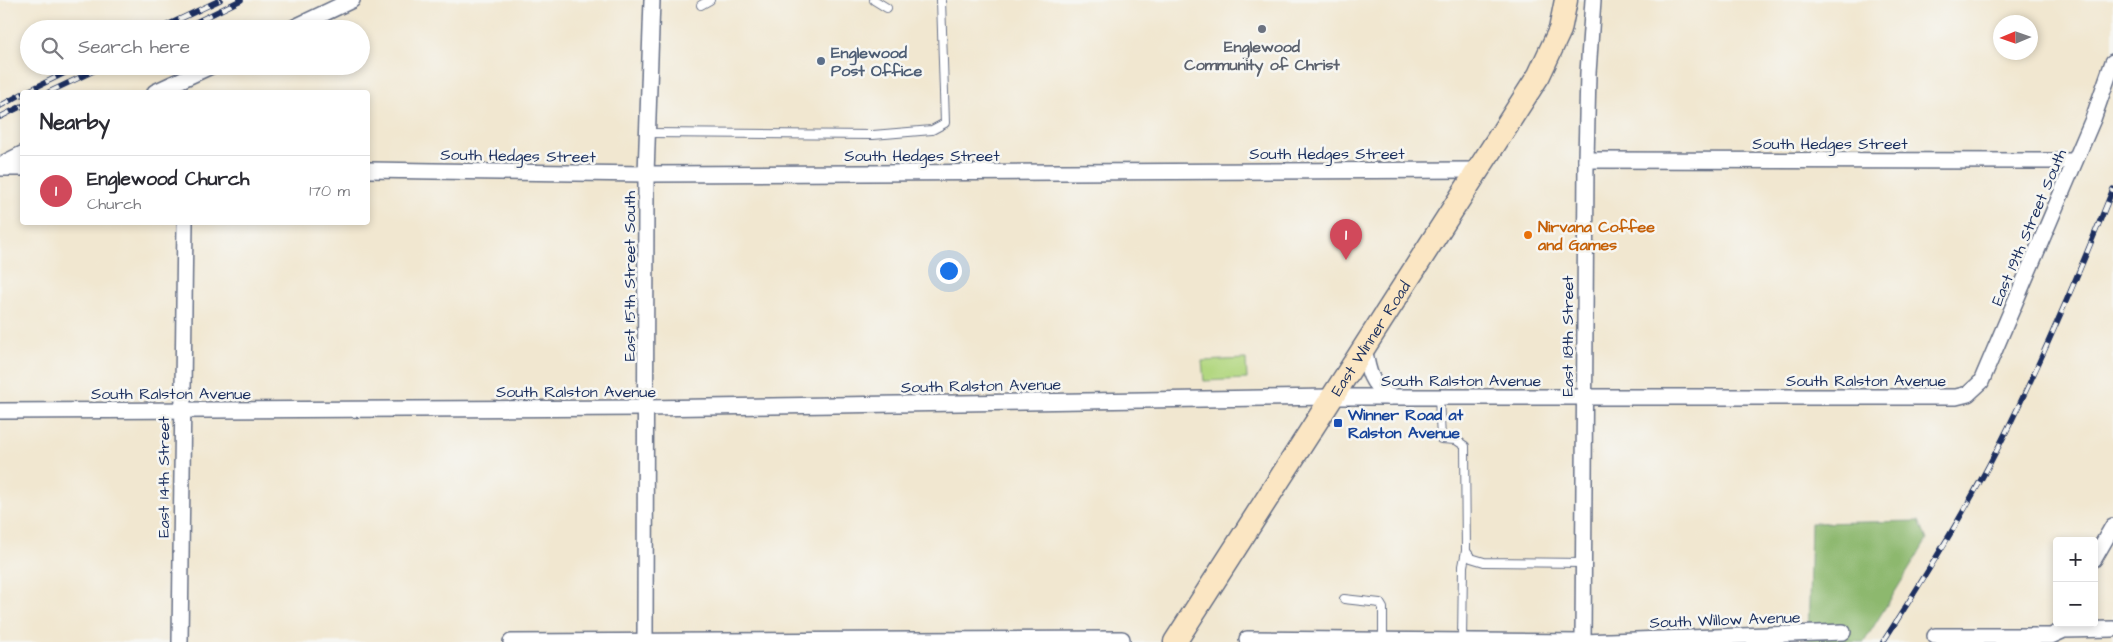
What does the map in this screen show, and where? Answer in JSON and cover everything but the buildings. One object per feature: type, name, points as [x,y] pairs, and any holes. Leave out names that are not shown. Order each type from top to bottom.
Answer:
[{"type":"street","points":[[310,20],[352,0]]},
{"type":"street","name":"East 15th Street South","points":[[645,641],[646,174],[652,0]]},
{"type":"street","name":"East Winner Road","points":[[1175,642],[1539,75],[1560,30],[1566,0]]},
{"type":"street","name":"East Winner Road","points":[[1560,30],[1570,21],[1579,0]]},
{"type":"street","name":"East 18th Street","points":[[1583,642],[1586,160],[1588,73],[1593,0]]},
{"type":"street","name":"East 19th Street South","points":[[1962,396],[1968,394],[1981,382],[2101,100],[2113,62]]},
{"type":"street","points":[[159,90],[192,75]]},
{"type":"street","points":[[0,166],[20,155]]},
{"type":"street","name":"South Hedges Street","points":[[1586,160],[2074,161]]},
{"type":"street","points":[[0,166],[20,168]]},
{"type":"street","name":"South Hedges Street","points":[[370,170],[646,174],[1477,170]]},
{"type":"street","name":"East 14th Street","points":[[180,642],[181,411],[185,225]]},
{"type":"street","points":[[1364,347],[1371,377],[1376,388],[1389,397]]},
{"type":"street","name":"South Ralston Avenue","points":[[0,411],[646,408],[1331,397],[1962,396]]},
{"type":"street","points":[[2098,552],[2113,526]]},
{"type":"street","points":[[1935,636],[2052,634],[2064,630],[2113,629]]},
{"type":"street","name":"South Willow Avenue","points":[[1247,639],[1583,642],[1843,632]]},
{"type":"street","points":[[511,642],[1122,639]]},
{"type":"lane","points":[[701,5],[710,0]]},
{"type":"lane","points":[[874,0],[888,8]]},
{"type":"lane","points":[[648,133],[872,135],[932,130],[945,123],[941,0]]},
{"type":"lane","points":[[1438,397],[1441,440],[1456,440],[1465,446],[1466,551],[1463,566],[1462,641]]},
{"type":"lane","points":[[1466,551],[1471,558],[1484,562],[1584,563]]},
{"type":"lane","points":[[1344,599],[1380,602],[1383,608],[1383,640]]},
{"type":"green space","points":[[1246,359],[1247,379],[1204,381],[1202,361]]},
{"type":"green space","points":[[1919,521],[1927,540],[1864,642],[1808,642],[1811,523]]},
{"type":"railway","points":[[178,20],[220,0]]},
{"type":"railway","points":[[200,20],[241,0]]},
{"type":"railway","points":[[30,90],[61,75]]},
{"type":"railway","points":[[53,90],[85,75]]},
{"type":"railway","points":[[0,106],[20,95]]},
{"type":"railway","points":[[0,117],[20,107]]},
{"type":"railway","points":[[1883,642],[1950,534],[1997,450],[2051,336],[2113,189]]},
{"type":"place","name":"Englewood Community of Christ","points":[[1262,29]]},
{"type":"place","name":"Englewood Post Office","points":[[821,61]]},
{"type":"place","name":"Nirvana Coffee and Games","points":[[1528,235]]},
{"type":"place","name":"Englewood Church","points":[[1346,260]]},
{"type":"place","name":"Winner Road at Ralston Avenue","points":[[1338,423]]}]
